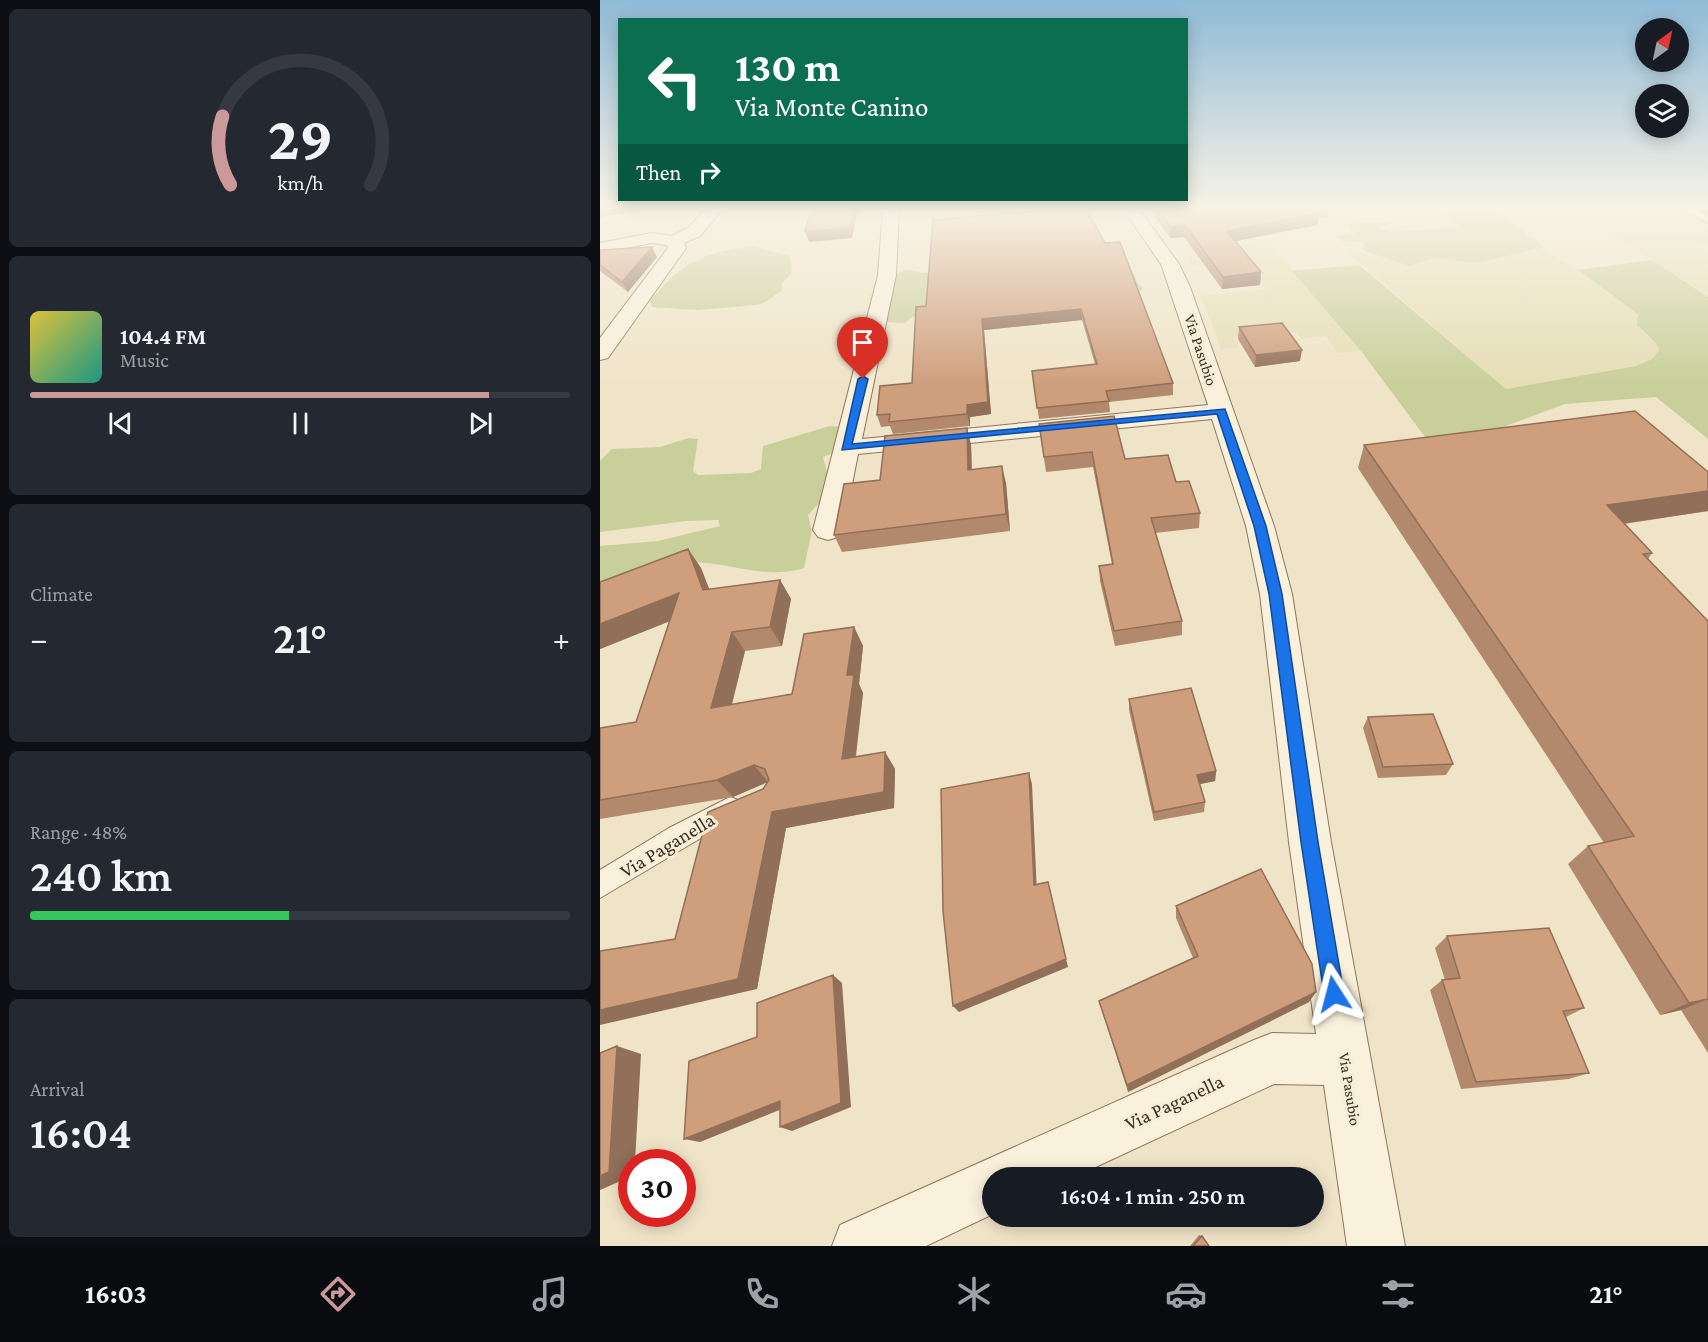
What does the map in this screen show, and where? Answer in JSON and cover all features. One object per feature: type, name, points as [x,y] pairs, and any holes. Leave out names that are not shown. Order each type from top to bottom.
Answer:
[{"type":"street","points":[[600,353],[662,267]]},
{"type":"street","points":[[828,530],[887,267]]},
{"type":"street","name":"Via Pasubio","points":[[1171,267],[1260,526],[1276,594],[1310,842],[1376,1246]]},
{"type":"street","points":[[846,448],[1221,411]]},
{"type":"street","name":"Via Paganella","points":[[1034,1167],[1272,1058],[1345,1060]]},
{"type":"street","points":[[861,1246],[982,1190]]},
{"type":"lane","name":"Via Paganella","points":[[600,885],[678,836],[731,807],[750,801]]},
{"type":"shaded area","points":[[1233,267],[1291,267],[1361,351],[1338,353],[1326,336],[1301,339],[1295,332],[1233,338],[1238,347],[1221,349],[1201,296],[1265,289],[1250,268]]},
{"type":"shaded area","points":[[1365,267],[1573,267],[1638,314],[1641,331],[1657,343],[1659,350],[1652,359],[1636,366],[1506,389]]},
{"type":"shaded area","points":[[1663,267],[1708,267],[1708,292],[1703,293]]},
{"type":"green space","points":[[792,267],[792,271],[782,283],[781,291],[764,303],[698,310],[652,307],[650,301],[672,277],[684,268]]},
{"type":"green space","points":[[964,267],[1116,269],[1134,274],[1137,282],[1143,288],[1138,293],[927,313],[912,317],[905,323],[884,322],[890,276],[906,270],[925,273]]},
{"type":"green space","points":[[1362,267],[1506,389],[1636,366],[1652,359],[1659,350],[1656,343],[1637,325],[1638,314],[1578,270],[1599,267],[1663,267],[1708,297],[1708,439],[1656,397],[1565,404],[1479,436],[1431,445],[1361,351],[1292,271]]},
{"type":"green space","points":[[830,426],[848,427],[846,448],[823,457],[827,473],[833,477],[837,495],[818,504],[808,515],[812,531],[804,568],[763,572],[694,562],[600,584],[600,546],[658,541],[720,526],[718,520],[686,521],[600,532],[600,461],[612,449],[660,447],[689,438],[698,439],[693,471],[698,475],[751,473],[761,469],[763,446]]},
{"type":"building","points":[[603,267],[635,267],[622,282]]},
{"type":"building","points":[[929,267],[1129,267],[1173,383],[1106,391],[1109,401],[1037,408],[1032,371],[1097,364],[1081,309],[982,319],[988,402],[967,405],[967,414],[889,422],[890,414],[877,415],[880,386],[912,383],[916,307],[926,306]]},
{"type":"building","points":[[1216,267],[1257,267],[1261,272],[1223,277]]},
{"type":"building","points":[[1282,323],[1302,350],[1256,355],[1239,327]]},
{"type":"building","points":[[1635,411],[1708,472],[1708,491],[1607,505],[1652,553],[1643,554],[1708,621],[1708,999],[1689,1003],[1588,846],[1634,836],[1364,445]]},
{"type":"building","points":[[1114,416],[1125,459],[1168,455],[1176,482],[1189,481],[1200,513],[1151,518],[1182,621],[1114,631],[1099,566],[1113,564],[1092,452],[1044,457],[1039,424]]},
{"type":"building","points":[[967,428],[968,470],[1002,466],[1006,514],[834,535],[844,484],[880,480],[885,436]]},
{"type":"building","points":[[688,549],[703,590],[780,580],[770,627],[732,632],[711,708],[792,694],[804,634],[854,627],[847,675],[854,675],[842,759],[885,752],[884,792],[772,812],[738,979],[600,1010],[600,951],[675,939],[708,812],[763,789],[769,780],[765,769],[754,765],[717,780],[600,800],[600,728],[636,722],[679,593],[600,624],[600,582]]},
{"type":"building","points":[[1191,688],[1216,771],[1197,775],[1205,802],[1154,812],[1129,699]]},
{"type":"building","points":[[1433,714],[1453,764],[1383,767],[1368,717]]},
{"type":"building","points":[[1029,773],[1034,885],[1048,882],[1066,959],[953,1006],[943,911],[941,789]]},
{"type":"building","points":[[1261,869],[1312,964],[1316,992],[1127,1085],[1099,1001],[1198,956],[1176,906]]},
{"type":"building","points":[[1549,928],[1584,1008],[1563,1011],[1589,1073],[1476,1082],[1442,980],[1460,978],[1447,936]]},
{"type":"building","points":[[833,975],[841,1103],[780,1127],[780,1101],[684,1139],[689,1061],[757,1037],[757,1003]]},
{"type":"building","points":[[617,1046],[609,1172],[600,1176],[600,1053]]},
{"type":"building","points":[[1202,1236],[1209,1246],[1193,1246]]},
{"type":"route","points":[[863,379],[846,448],[1221,411],[1260,526],[1276,594],[1310,842],[1334,994]]}]
